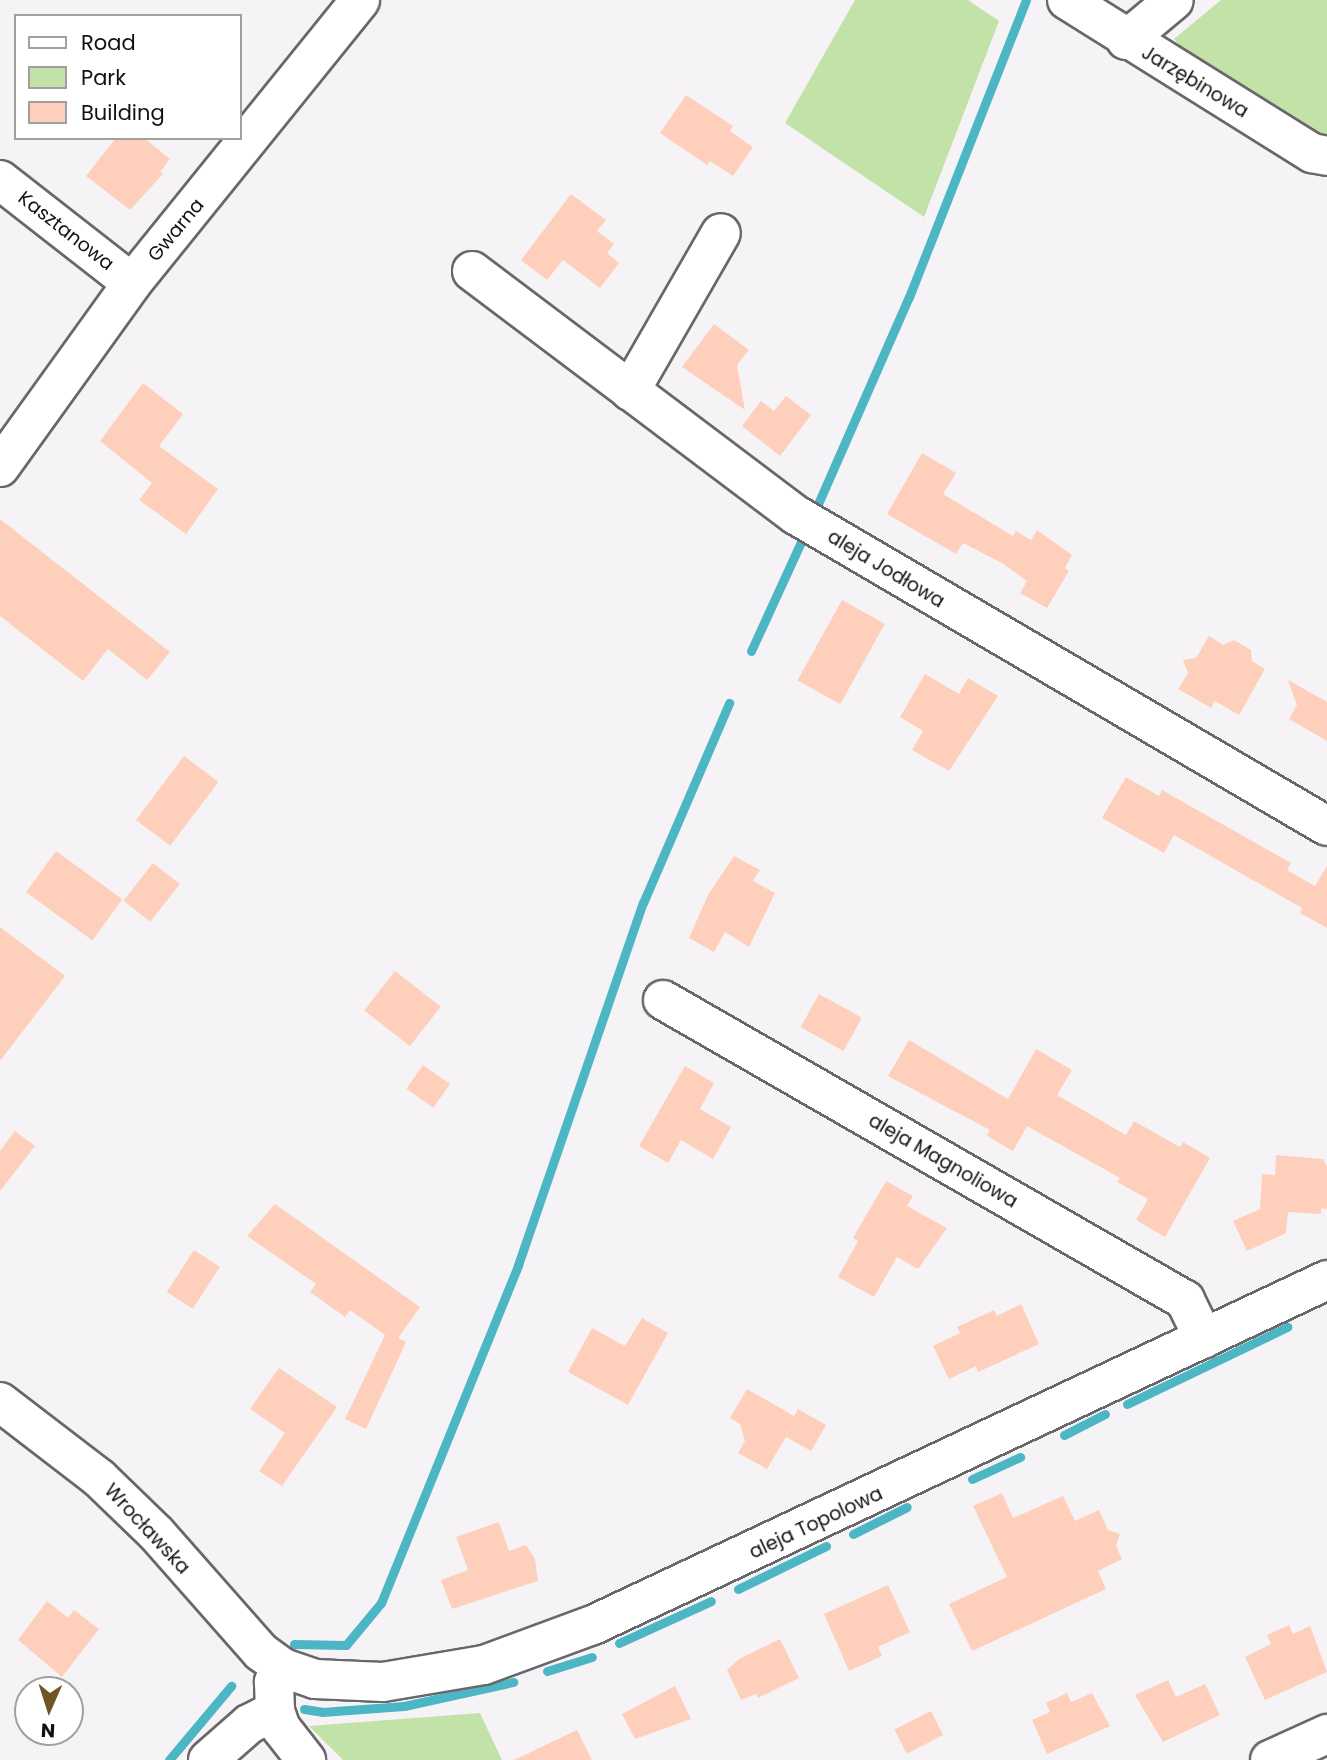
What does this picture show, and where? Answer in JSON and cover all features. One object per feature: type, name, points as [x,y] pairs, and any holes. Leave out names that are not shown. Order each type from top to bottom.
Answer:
[{"type":"street","name":"Gwarna","points":[[0,467],[132,283],[360,0]]},
{"type":"street","name":"Jarzębinowa","points":[[1067,0],[1126,40],[1312,153],[1327,156]]},
{"type":"street","points":[[1126,40],[1174,0]]},
{"type":"street","name":"Kasztanowa","points":[[0,180],[132,283]]},
{"type":"street","points":[[630,391],[721,233]]},
{"type":"street","name":"aleja Jodłowa","points":[[472,271],[796,515],[847,548],[1327,826]]},
{"type":"street","name":"aleja Magnoliowa","points":[[663,1000],[1185,1300],[1204,1339]]},
{"type":"street","name":"aleja Topolowa","points":[[283,1668],[314,1679],[383,1682],[484,1665],[537,1647],[681,1587],[1327,1280]]},
{"type":"street","name":"Wrocławska","points":[[0,1402],[99,1478],[156,1533],[261,1653],[283,1668]]},
{"type":"street","points":[[283,1668],[274,1682],[275,1711],[281,1728],[306,1760]]},
{"type":"street","points":[[208,1760],[248,1724],[275,1711]]},
{"type":"street","points":[[1270,1760],[1327,1734]]},
{"type":"green space","points":[[855,0],[968,0],[999,21],[924,217],[785,123]]},
{"type":"green space","points":[[1221,0],[1327,0],[1327,138],[1181,48],[1174,39]]},
{"type":"green space","points":[[480,1713],[502,1760],[343,1760],[309,1726]]},
{"type":"building","points":[[686,95],[733,126],[730,131],[753,147],[733,176],[710,161],[707,165],[660,133]]},
{"type":"building","points":[[114,140],[146,140],[170,159],[160,172],[163,174],[130,210],[86,176]]},
{"type":"building","points":[[571,194],[606,220],[597,231],[614,244],[607,253],[619,263],[600,288],[563,260],[547,280],[521,260]]},
{"type":"building","points":[[714,324],[749,350],[737,365],[745,410],[682,367]]},
{"type":"building","points":[[143,383],[183,414],[159,446],[218,489],[186,534],[139,500],[152,483],[100,441]]},
{"type":"building","points":[[786,396],[811,415],[780,456],[742,426],[761,401],[774,411]]},
{"type":"building","points":[[922,453],[956,473],[943,494],[1013,536],[1016,531],[1031,540],[1037,530],[1072,555],[1065,568],[1069,571],[1047,608],[1020,593],[1027,581],[1002,563],[963,543],[956,554],[887,514]]},
{"type":"building","points":[[0,519],[170,652],[147,680],[108,649],[83,681],[0,616]]},
{"type":"building","points":[[842,600],[885,624],[840,704],[797,680]]},
{"type":"building","points":[[1209,636],[1223,645],[1234,640],[1251,650],[1252,661],[1265,669],[1239,715],[1215,701],[1211,708],[1178,689],[1188,673],[1183,660],[1196,658]]},
{"type":"building","points":[[925,674],[959,694],[968,678],[998,696],[949,771],[912,750],[923,731],[900,717]]},
{"type":"building","points":[[1288,680],[1327,702],[1327,741],[1289,719],[1297,705]]},
{"type":"building","points":[[184,756],[218,782],[170,846],[136,820]]},
{"type":"building","points":[[1126,777],[1159,796],[1162,790],[1291,863],[1287,870],[1315,886],[1327,866],[1327,928],[1300,913],[1302,908],[1174,835],[1164,853],[1102,818]]},
{"type":"building","points":[[56,851],[122,899],[92,940],[26,892]]},
{"type":"building","points":[[734,856],[760,870],[753,881],[775,893],[749,947],[725,932],[714,952],[689,938],[708,895]]},
{"type":"building","points":[[153,863],[180,884],[150,922],[123,901]]},
{"type":"building","points":[[0,927],[65,976],[0,1061]]},
{"type":"building","points":[[395,971],[441,1007],[410,1046],[364,1010]]},
{"type":"building","points":[[819,994],[862,1018],[843,1051],[801,1027]]},
{"type":"building","points":[[909,1040],[1008,1099],[1036,1049],[1072,1070],[1057,1095],[1126,1135],[1134,1121],[1180,1147],[1183,1142],[1210,1158],[1165,1237],[1136,1220],[1148,1199],[1117,1182],[1120,1178],[1027,1126],[1013,1151],[987,1136],[990,1130],[888,1076]]},
{"type":"building","points":[[423,1065],[450,1084],[433,1108],[406,1089]]},
{"type":"building","points":[[685,1066],[714,1083],[700,1109],[731,1127],[713,1159],[681,1140],[668,1163],[639,1146]]},
{"type":"building","points":[[15,1131],[35,1146],[0,1191],[0,1151]]},
{"type":"building","points":[[1276,1155],[1323,1159],[1327,1167],[1327,1209],[1321,1208],[1321,1214],[1288,1212],[1286,1233],[1247,1251],[1233,1221],[1260,1209],[1262,1174],[1275,1175]]},
{"type":"building","points":[[886,1181],[913,1196],[907,1206],[947,1228],[918,1269],[897,1257],[874,1297],[838,1277],[858,1241],[853,1238]]},
{"type":"building","points":[[275,1204],[420,1307],[398,1338],[406,1342],[366,1429],[345,1419],[385,1335],[350,1310],[345,1317],[310,1292],[316,1284],[247,1236]]},
{"type":"building","points":[[194,1250],[220,1267],[193,1309],[167,1292]]},
{"type":"building","points":[[1021,1304],[1039,1344],[978,1372],[976,1366],[949,1379],[933,1346],[960,1333],[957,1327],[994,1310],[997,1316]]},
{"type":"building","points":[[642,1318],[668,1333],[628,1405],[568,1372],[592,1328],[625,1346]]},
{"type":"building","points":[[279,1368],[337,1407],[282,1486],[259,1471],[285,1433],[250,1409]]},
{"type":"building","points":[[747,1389],[794,1416],[798,1409],[826,1425],[811,1451],[786,1437],[767,1469],[738,1453],[745,1441],[740,1424],[730,1418]]},
{"type":"building","points":[[1002,1493],[1013,1518],[1063,1496],[1075,1521],[1099,1510],[1108,1530],[1120,1534],[1116,1546],[1122,1559],[1098,1571],[1106,1589],[972,1651],[949,1604],[1007,1577],[973,1506]]},
{"type":"building","points":[[499,1522],[509,1551],[526,1545],[535,1559],[538,1581],[452,1609],[441,1580],[468,1570],[456,1537]]},
{"type":"building","points":[[888,1585],[910,1632],[878,1647],[882,1656],[849,1671],[824,1614]]},
{"type":"building","points":[[47,1601],[68,1618],[74,1610],[99,1629],[63,1676],[18,1640]]},
{"type":"building","points":[[1289,1625],[1293,1634],[1310,1626],[1327,1672],[1265,1700],[1245,1657],[1271,1644],[1267,1635]]},
{"type":"building","points":[[780,1639],[799,1678],[758,1698],[756,1694],[741,1700],[727,1670],[739,1659]]},
{"type":"building","points":[[1168,1680],[1176,1697],[1205,1684],[1220,1715],[1163,1742],[1135,1695]]},
{"type":"building","points":[[675,1686],[691,1719],[635,1739],[622,1714]]},
{"type":"building","points":[[1067,1693],[1071,1702],[1092,1693],[1110,1726],[1047,1754],[1032,1720],[1050,1712],[1046,1703]]},
{"type":"building","points":[[931,1711],[943,1735],[907,1754],[894,1730]]},
{"type":"building","points":[[577,1730],[592,1760],[514,1760]]},
{"type":"waterway","points":[[814,513],[909,297],[1026,0]]},
{"type":"waterway","points":[[751,651],[805,533]]},
{"type":"waterway","points":[[294,1644],[346,1645],[381,1603],[518,1265],[643,903],[729,703]]},
{"type":"waterway","points":[[1127,1404],[1287,1327]]},
{"type":"waterway","points":[[1064,1435],[1105,1414]]},
{"type":"waterway","points":[[972,1479],[1020,1457]]},
{"type":"waterway","points":[[853,1534],[907,1507]]},
{"type":"waterway","points":[[738,1589],[826,1546]]},
{"type":"waterway","points":[[619,1643],[711,1601]]},
{"type":"waterway","points":[[547,1671],[592,1657]]},
{"type":"waterway","points":[[304,1709],[322,1712],[404,1706],[513,1682]]},
{"type":"waterway","points":[[169,1760],[231,1686]]}]
